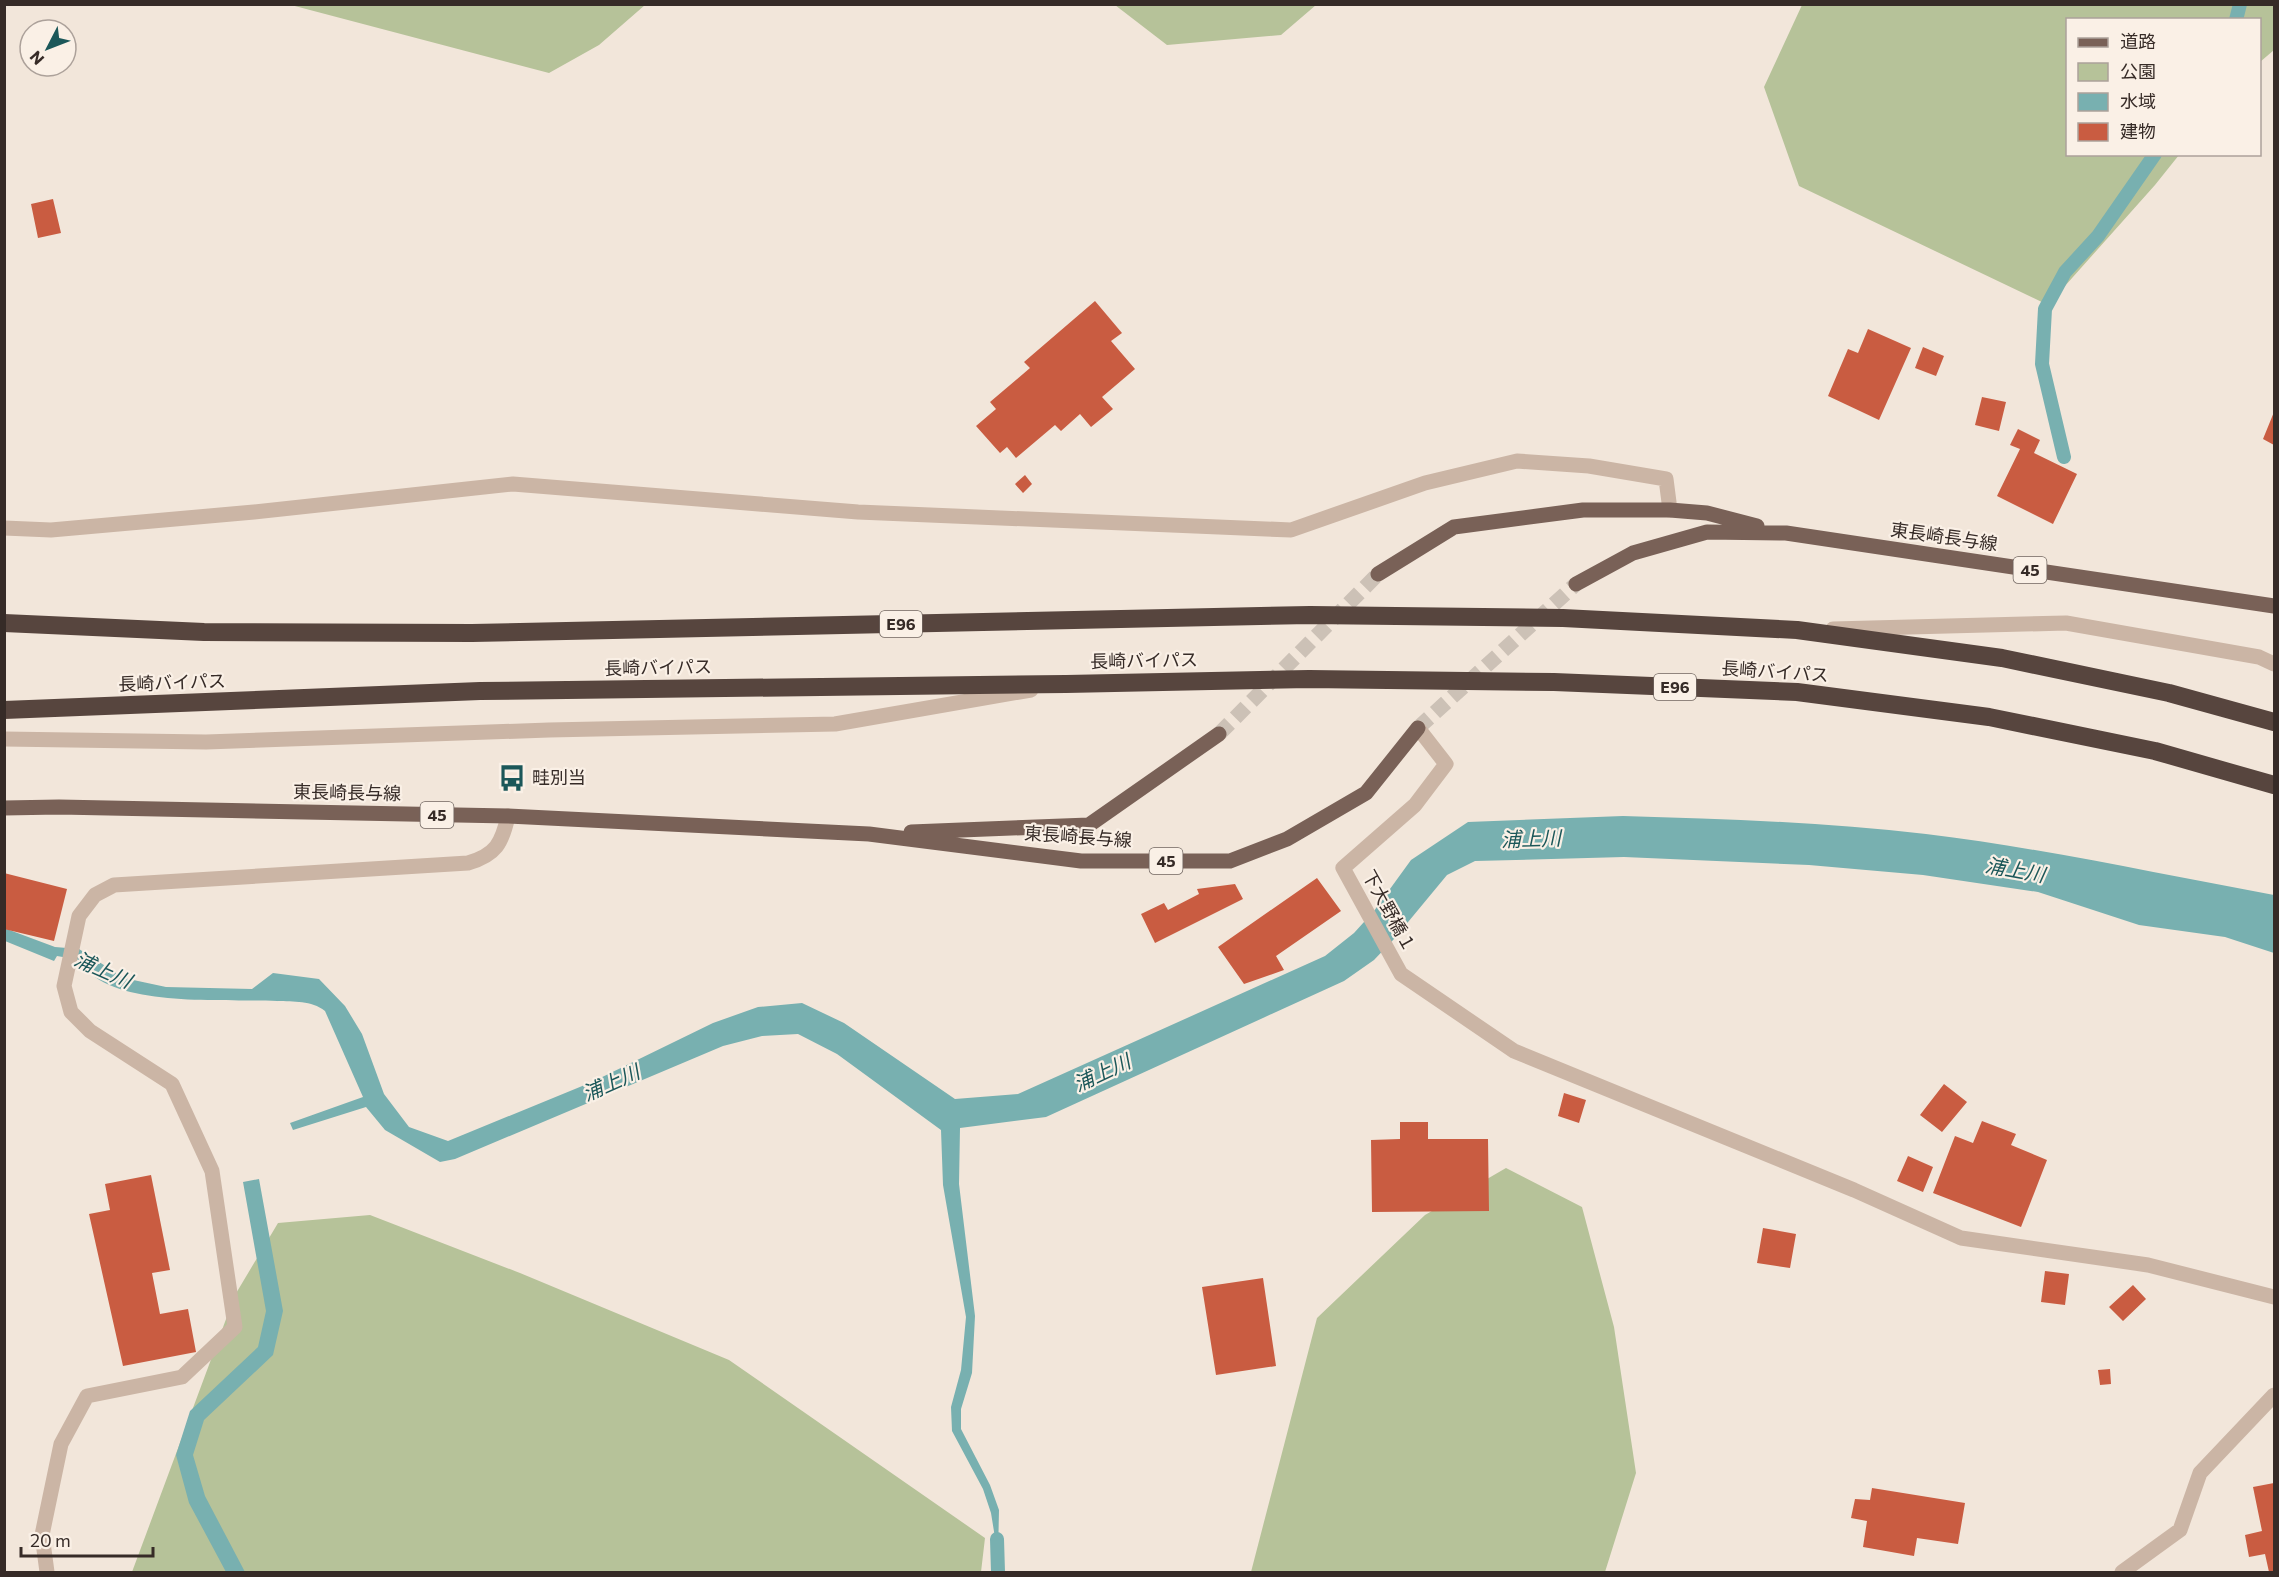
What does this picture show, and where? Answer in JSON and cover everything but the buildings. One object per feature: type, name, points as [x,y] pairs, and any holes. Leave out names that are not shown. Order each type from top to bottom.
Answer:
[{"type":"highway","name":"E96","points":[[4,623],[204,632],[472,633],[1310,615],[1563,618],[1797,630],[2002,658],[2169,693],[2274,722]]},
{"type":"highway","name":"長崎バイパス","points":[[4,710],[480,691],[1309,679],[1554,682],[1797,692],[1989,717],[2155,751],[2274,785]]},
{"type":"main road","name":"東長崎長与線","points":[[1378,574],[1454,527],[1582,510],[1670,510],[1707,513],[1786,533],[2274,606]]},
{"type":"main road","name":"東長崎長与線","points":[[1576,584],[1633,553],[1707,532],[1786,533]]},
{"type":"main road","name":"東長崎長与線","points":[[4,808],[59,807],[508,816],[869,834],[1081,861],[1230,861],[1287,839],[1366,793],[1418,728]]},
{"type":"main road","name":"東長崎長与線","points":[[869,834],[1089,825],[1219,734]]},
{"type":"street","points":[[4,528],[51,530],[254,512],[513,484],[858,512],[1291,530],[1425,483],[1517,461],[1589,466],[1666,479],[1670,510]]},
{"type":"street","points":[[1797,630],[2066,623],[2259,657],[2274,664]]},
{"type":"street","points":[[4,740],[206,742],[522,731],[835,724],[1066,684]]},
{"type":"street","name":"下大野橋１","points":[[1418,728],[1446,764],[1415,805],[1342,868],[1401,974],[1514,1051],[1854,1190],[1961,1238],[2148,1265],[2274,1297]]},
{"type":"street","points":[[47,1572],[42,1535],[61,1444],[87,1396],[182,1377],[235,1328],[212,1171],[172,1084],[90,1031],[71,1012],[64,986],[79,916],[95,895],[114,885],[468,863],[486,858],[503,837],[508,816]]},
{"type":"street","points":[[2122,1572],[2180,1530],[2200,1473],[2274,1395]]},
{"type":"green space","points":[[291,5],[645,5],[599,45],[549,73]]},
{"type":"green space","points":[[1115,5],[1316,5],[1281,35],[1167,45]]},
{"type":"green space","points":[[1802,5],[2274,5],[2274,50],[2261,61],[2261,18],[2066,18],[2066,156],[2178,156],[2048,305],[1799,186],[1764,87]]},
{"type":"green space","points":[[1506,1168],[1582,1207],[1614,1327],[1636,1473],[1605,1572],[1251,1572],[1317,1318],[1425,1215]]},
{"type":"green space","points":[[370,1215],[520,1273],[729,1360],[985,1538],[981,1572],[132,1572],[235,1295],[278,1223]]},
{"type":"water","name":"浦上川","points":[[1623,816],[1812,824],[1926,834],[2057,854],[2274,895],[2274,953],[2225,937],[2139,925],[2038,892],[1923,875],[1809,865],[1624,857],[1475,861],[1447,875],[1374,960],[1344,981],[1046,1117],[960,1128],[959,1184],[975,1316],[972,1373],[961,1409],[961,1429],[990,1485],[999,1510],[998,1556],[991,1513],[983,1489],[952,1431],[951,1407],[961,1370],[966,1317],[943,1185],[941,1130],[837,1054],[798,1034],[762,1036],[723,1046],[455,1159],[440,1162],[385,1130],[366,1107],[293,1130],[290,1123],[363,1097],[325,1011],[320,1007],[296,1002],[200,1000],[140,994],[114,987],[94,976],[80,960],[57,956],[54,961],[5,941],[4,928],[55,947],[79,949],[124,978],[166,987],[252,989],[273,973],[319,979],[345,1006],[362,1034],[384,1094],[409,1127],[448,1141],[592,1082],[713,1023],[758,1007],[802,1003],[844,1023],[955,1099],[1018,1094],[1325,956],[1354,933],[1374,911],[1411,860],[1468,822]]},
{"type":"water","points":[[259,1179],[283,1311],[273,1355],[204,1420],[193,1455],[205,1496],[245,1572],[226,1572],[189,1503],[176,1455],[190,1411],[258,1347],[266,1311],[243,1182]]},
{"type":"waterway","points":[[2236,18],[2240,4]]},
{"type":"waterway","points":[[2064,457],[2042,364],[2045,309],[2065,272],[2098,236],[2154,156]]},
{"type":"waterway","points":[[997,1539],[998,1572]]},
{"type":"tunnel","points":[[1219,734],[1378,574]]},
{"type":"tunnel","points":[[1418,728],[1576,584]]},
{"type":"place","name":"畦別当","points":[[512,778]]}]
